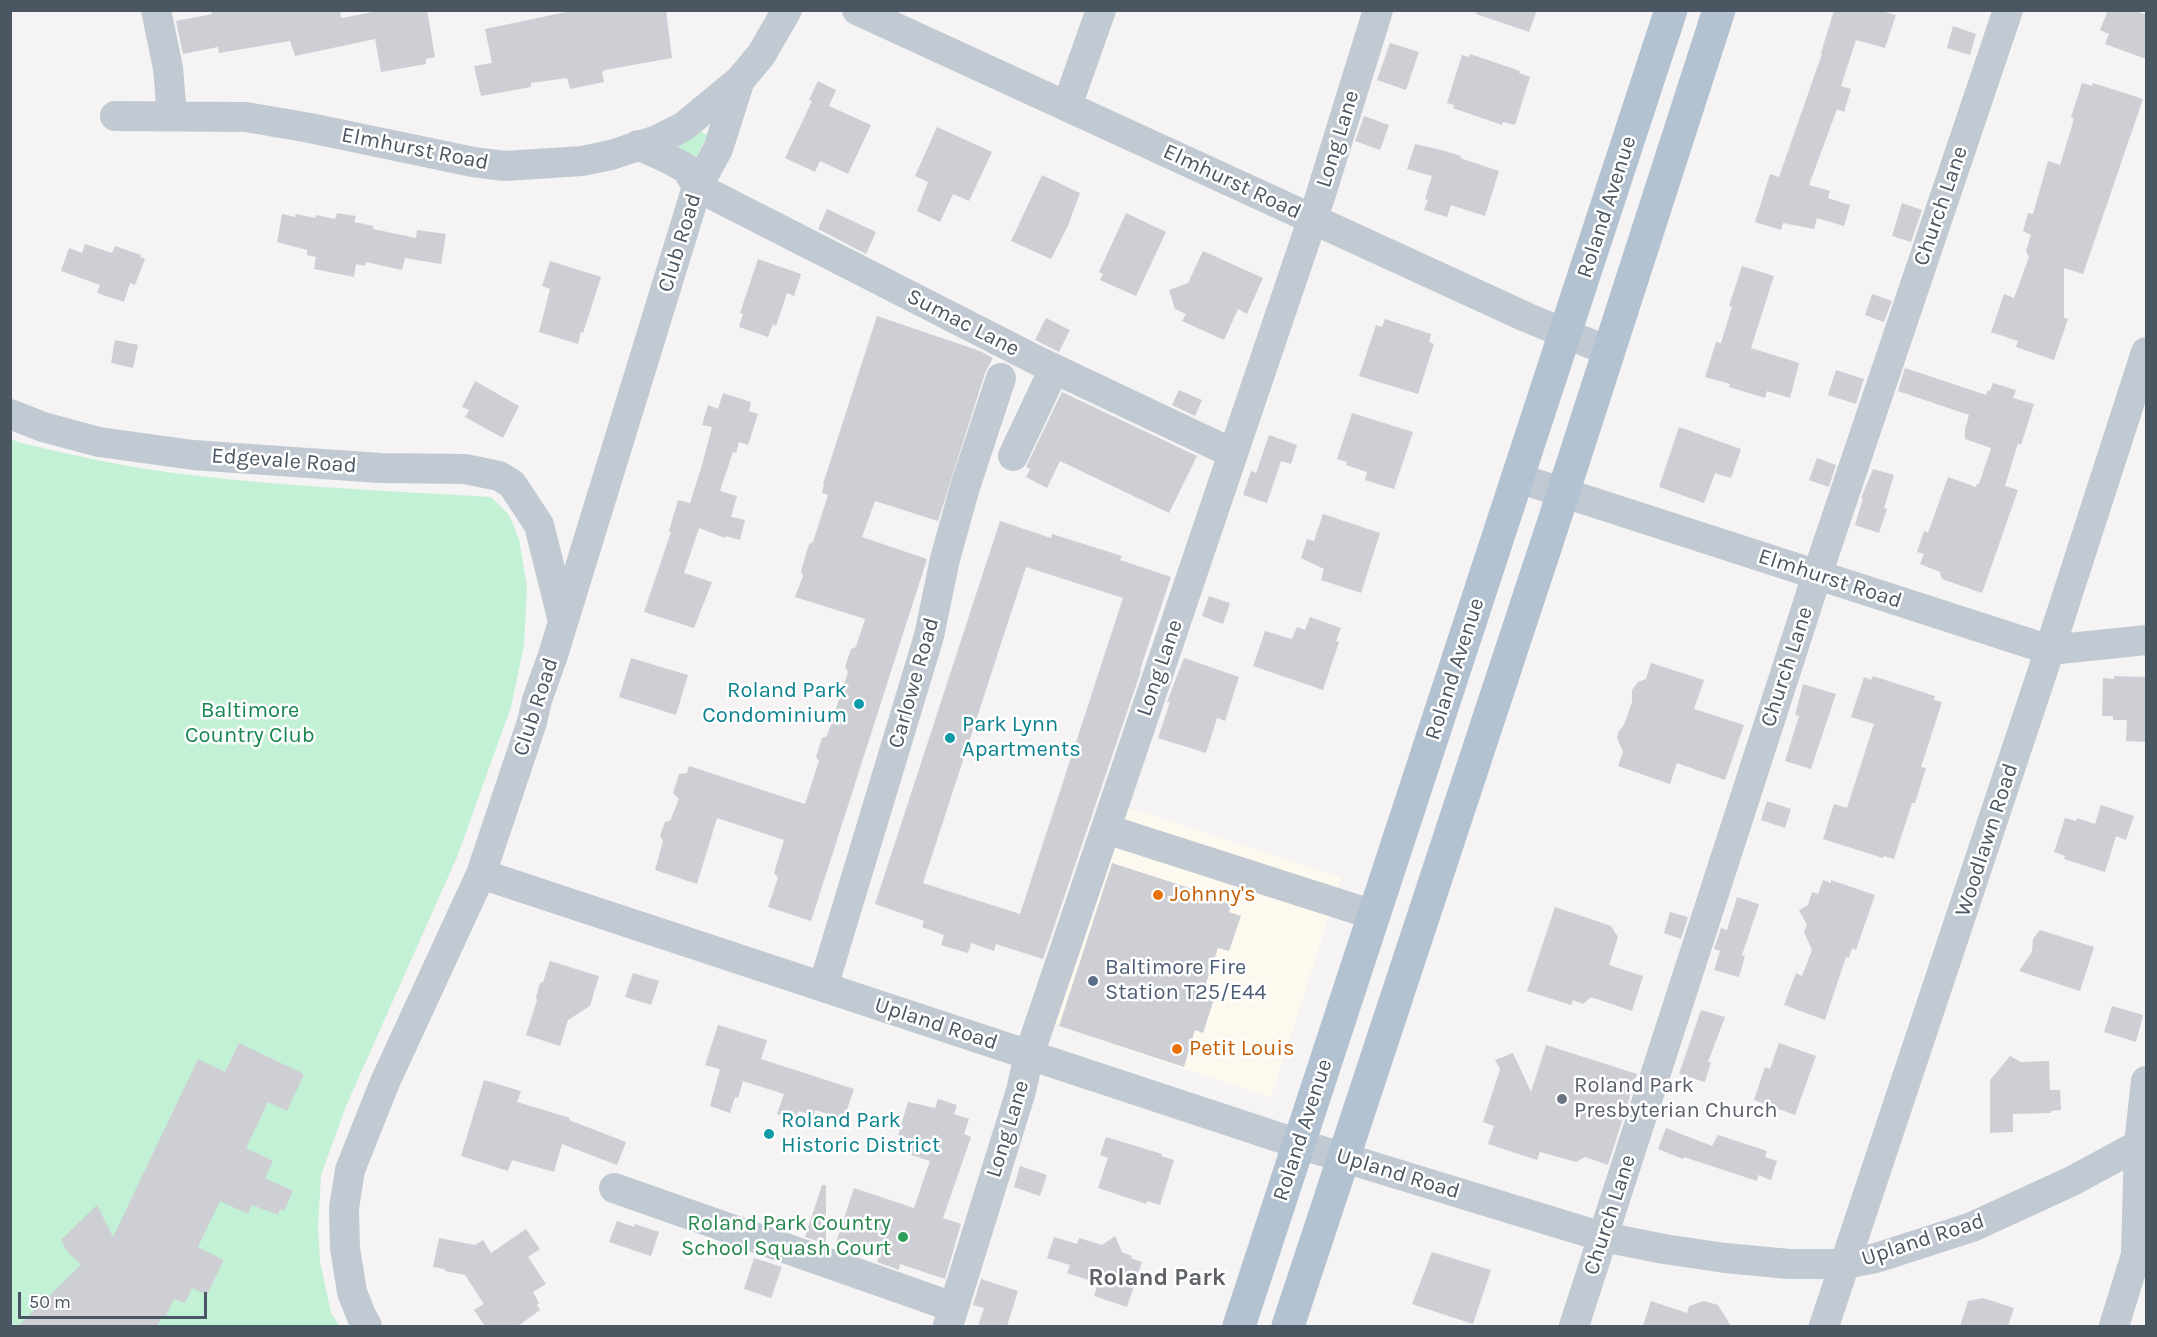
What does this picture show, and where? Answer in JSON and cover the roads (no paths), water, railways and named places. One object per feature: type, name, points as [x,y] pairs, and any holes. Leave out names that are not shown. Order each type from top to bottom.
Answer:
[{"type":"main road","name":"Roland Avenue","points":[[1239,1326],[1671,10]]},
{"type":"main road","name":"Roland Avenue","points":[[1288,1326],[1719,10]]},
{"type":"street","points":[[156,10],[168,68],[172,115]]},
{"type":"street","name":"Club Road","points":[[638,146],[657,140],[683,127],[740,80],[761,55],[787,10]]},
{"type":"street","name":"Elmhurst Road","points":[[857,10],[1608,351]]},
{"type":"street","points":[[1066,106],[1101,10]]},
{"type":"street","name":"Long Lane","points":[[950,1317],[1021,1091],[1029,1055],[1320,197],[1378,10]]},
{"type":"street","name":"Church Lane","points":[[1574,1326],[1817,575],[2008,10]]},
{"type":"street","name":"Club Road","points":[[368,1326],[360,1315],[352,1292],[344,1237],[344,1208],[350,1170],[385,1082],[481,874],[592,529],[697,187],[718,149],[740,80]]},
{"type":"street","name":"Elmhurst Road","points":[[115,116],[246,117],[473,162],[505,166],[582,161],[638,146]]},
{"type":"street","points":[[638,146],[687,169],[697,187]]},
{"type":"street","name":"Sumac Lane","points":[[697,187],[1054,369],[1232,453]]},
{"type":"street","name":"Woodlawn Road","points":[[1824,1326],[2050,650],[2146,352]]},
{"type":"street","points":[[1013,456],[1054,369]]},
{"type":"street","name":"Carlowe Road","points":[[824,987],[928,636],[945,559],[965,487],[1001,378]]},
{"type":"street","name":"Edgevale Road","points":[[10,414],[43,428],[99,442],[182,453],[380,468],[465,469],[499,476],[512,484],[539,525],[563,621]]},
{"type":"street","name":"Elmhurst Road","points":[[1518,478],[2050,650],[2146,640]]},
{"type":"street","points":[[539,525],[566,532],[592,529]]},
{"type":"street","points":[[1106,828],[1374,915]]},
{"type":"street","name":"Upland Road","points":[[481,874],[1299,1144],[1603,1237],[1664,1249],[1789,1264],[1845,1264],[1876,1258],[1972,1227],[2072,1181],[2143,1142]]},
{"type":"street","points":[[2114,1326],[2136,1255],[2146,1081]]},
{"type":"street","points":[[614,1188],[950,1317]]},
{"type":"place","name":"Roland Park Condominium","points":[[859,704]]},
{"type":"place","name":"Park Lynn Apartments","points":[[950,738]]},
{"type":"place","name":"Johnny's","points":[[1158,895]]},
{"type":"place","name":"Baltimore Fire Station T25/E44","points":[[1093,981]]},
{"type":"place","name":"Petit Louis","points":[[1177,1049]]},
{"type":"place","name":"Roland Park Presbyterian Church","points":[[1562,1099]]},
{"type":"place","name":"Roland Park Historic District","points":[[769,1134]]},
{"type":"place","name":"Roland Park Country School Squash Court","points":[[903,1237]]},
{"type":"district","name":"Roland Park","points":[[1157,1278]]},
{"type":"park label","name":"Baltimore Country Club","points":[[250,724]]}]
